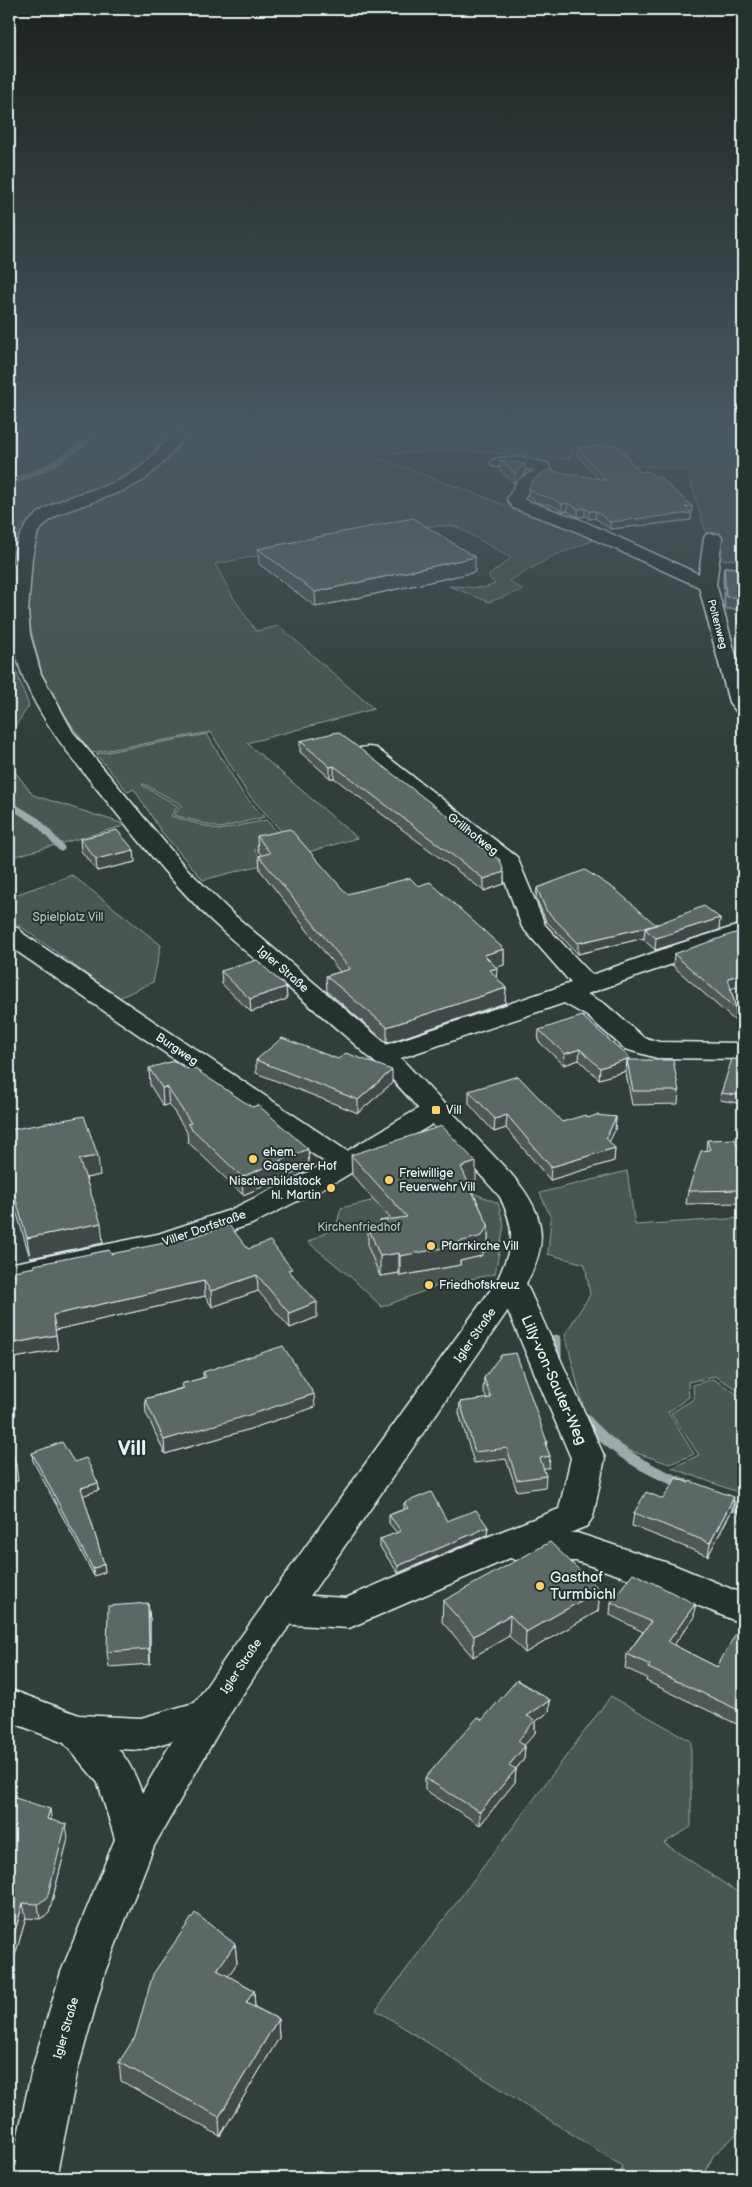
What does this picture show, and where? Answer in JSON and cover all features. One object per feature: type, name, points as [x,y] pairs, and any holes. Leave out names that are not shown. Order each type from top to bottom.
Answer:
[{"type":"street","name":"Igler Straße","points":[[29,533],[17,593],[16,651],[64,735],[177,872],[230,924],[383,1055],[501,1180],[513,1194],[520,1208],[527,1236],[525,1251],[512,1283],[280,1609],[208,1715],[136,1839],[83,1972],[55,2069],[32,2178]]},
{"type":"street","points":[[596,533],[707,584]]},
{"type":"street","name":"Poltenweg","points":[[713,538],[707,584],[739,702],[743,707]]},
{"type":"street","name":"Grillhofweg","points":[[368,753],[509,862],[534,927],[576,989],[634,1044],[657,1050],[743,1051]]},
{"type":"street","name":"Burgweg","points":[[9,933],[16,940],[347,1164]]},
{"type":"street","points":[[383,1055],[687,949],[740,936]]},
{"type":"street","name":"Viller Dorfstraße","points":[[9,1274],[163,1243],[241,1217],[347,1164],[436,1110]]},
{"type":"street","name":"Lilly-von-Sauter-Weg","points":[[280,1609],[349,1613],[500,1547],[575,1517],[588,1458],[512,1283]]},
{"type":"street","name":"Lilly-von-Sauter-Weg","points":[[500,1547],[577,1547],[660,1575],[743,1610]]},
{"type":"street","points":[[9,1705],[78,1731],[142,1734],[208,1715]]},
{"type":"street","points":[[78,1731],[116,1775],[136,1839]]},
{"type":"green space","points":[[9,533],[18,533],[9,552]]},
{"type":"green space","points":[[39,533],[352,533],[320,544],[215,564],[233,597],[256,631],[279,626],[374,709],[247,743],[357,838],[302,854],[247,793],[211,732],[91,753],[62,711],[42,675],[29,622],[27,581]]},
{"type":"green space","points":[[467,533],[581,533],[597,539],[553,556],[509,581],[523,590],[489,602],[449,586],[484,588],[495,584],[488,576],[511,558]]},
{"type":"green space","points":[[706,533],[743,533],[743,560],[714,559]]},
{"type":"green space","points":[[9,652],[29,706],[9,735]]},
{"type":"green space","points":[[207,734],[243,794],[264,817],[220,828],[174,815],[182,805],[144,784],[142,785],[178,806],[171,816],[219,830],[266,820],[287,842],[254,850],[265,864],[203,880],[161,831],[134,789],[128,792],[96,754]]},
{"type":"green space","points":[[9,764],[33,795],[127,825],[9,858]]},
{"type":"green space","name":"Spielplatz Vill","points":[[72,875],[161,945],[153,982],[119,998],[9,918],[9,897]]},
{"type":"green space","points":[[627,1171],[635,1225],[743,1218],[743,1393],[715,1376],[688,1382],[689,1397],[668,1412],[694,1454],[670,1464],[591,1438],[565,1334],[590,1295],[585,1264],[548,1254],[551,1218],[540,1193]]},
{"type":"green space","name":"Kirchenfriedhof","points":[[468,1191],[498,1203],[504,1225],[495,1274],[440,1285],[382,1307],[354,1280],[308,1242],[336,1227],[341,1208],[388,1197]]},
{"type":"green space","points":[[713,1379],[743,1398],[743,1494],[672,1468],[699,1455],[671,1413],[694,1399],[693,1385]]},
{"type":"green space","points":[[611,1696],[691,1741],[691,1827],[664,1843],[743,1896],[743,2128],[713,2156],[703,2178],[619,2178],[622,2166],[376,2010]]},
{"type":"building","points":[[338,533],[437,533],[475,557],[315,592],[258,549]]},
{"type":"building","points":[[724,567],[743,568],[743,625],[737,597],[726,597]]},
{"type":"building","points":[[338,732],[483,843],[478,845],[500,860],[504,872],[484,879],[334,766],[330,767],[300,741]]},
{"type":"building","points":[[290,829],[347,894],[410,878],[418,886],[430,882],[504,949],[484,955],[497,968],[490,970],[506,988],[387,1027],[326,976],[350,969],[259,856],[270,853],[257,836]]},
{"type":"building","points":[[117,830],[134,850],[96,859],[80,839]]},
{"type":"building","points":[[585,870],[616,890],[656,925],[578,943],[546,910],[537,888]]},
{"type":"building","points":[[704,906],[720,918],[656,938],[645,929]]},
{"type":"building","points":[[738,932],[743,936],[743,974],[728,978],[736,1009],[674,954]]},
{"type":"building","points":[[257,960],[286,987],[250,999],[221,971]]},
{"type":"building","points":[[582,1016],[630,1058],[600,1068],[580,1049],[565,1054],[539,1030]]},
{"type":"building","points":[[282,1038],[338,1059],[346,1053],[392,1070],[358,1100],[256,1060]]},
{"type":"building","points":[[732,1059],[743,1060],[743,1096],[721,1093]]},
{"type":"building","points":[[627,1060],[673,1060],[679,1091],[633,1091]]},
{"type":"building","points":[[174,1061],[187,1069],[192,1067],[252,1107],[258,1105],[308,1149],[242,1177],[187,1124],[191,1123],[167,1087],[162,1088],[149,1068]]},
{"type":"building","points":[[518,1076],[562,1122],[585,1115],[588,1118],[596,1115],[616,1117],[606,1138],[615,1148],[551,1167],[507,1115],[495,1119],[469,1091]]},
{"type":"building","points":[[84,1116],[98,1156],[79,1159],[101,1223],[27,1238],[9,1176],[9,1130]]},
{"type":"building","points":[[442,1126],[476,1162],[461,1167],[488,1225],[482,1236],[459,1242],[460,1245],[400,1256],[399,1253],[380,1256],[368,1227],[382,1225],[380,1221],[407,1217],[351,1155]]},
{"type":"building","points":[[735,1139],[743,1164],[743,1190],[688,1191],[701,1151],[710,1150],[707,1140]]},
{"type":"building","points":[[229,1225],[248,1249],[270,1241],[292,1269],[288,1270],[317,1302],[289,1313],[257,1275],[211,1291],[204,1281],[53,1315],[56,1335],[9,1344],[9,1272],[109,1250],[111,1254],[193,1237]]},
{"type":"building","points":[[283,1346],[314,1394],[164,1440],[145,1399],[184,1388],[181,1384],[206,1377],[203,1372]]},
{"type":"building","points":[[516,1353],[547,1442],[545,1443],[550,1456],[540,1458],[546,1476],[517,1480],[507,1448],[475,1452],[460,1402],[491,1398],[484,1378],[501,1355]]},
{"type":"building","points":[[9,1439],[16,1465],[9,1467]]},
{"type":"building","points":[[62,1442],[74,1462],[86,1458],[98,1483],[81,1488],[104,1564],[93,1569],[32,1453]]},
{"type":"building","points":[[676,1478],[689,1483],[690,1481],[734,1497],[710,1543],[634,1513],[646,1492],[663,1499]]},
{"type":"building","points":[[431,1492],[447,1521],[476,1510],[488,1527],[398,1566],[380,1539],[401,1531],[389,1515],[408,1508],[404,1503]]},
{"type":"building","name":"Gasthof Turmbichl","points":[[550,1542],[600,1590],[526,1632],[510,1615],[474,1636],[443,1601]]},
{"type":"building","points":[[633,1573],[695,1604],[668,1642],[717,1667],[740,1626],[743,1627],[743,1712],[648,1668],[650,1665],[627,1654],[651,1622],[611,1602]]},
{"type":"building","points":[[148,1603],[149,1649],[107,1652],[108,1606]]},
{"type":"building","points":[[517,1680],[550,1700],[527,1716],[535,1720],[518,1741],[525,1746],[509,1765],[516,1769],[480,1812],[425,1778],[478,1717],[482,1720]]},
{"type":"building","points":[[9,1796],[50,1809],[47,1819],[66,1824],[47,1898],[38,1904],[23,1903],[9,1952]]},
{"type":"building","points":[[195,1913],[235,1944],[217,1970],[254,1990],[246,2003],[278,2019],[219,2117],[119,2062],[135,2037],[153,1974]]},
{"type":"waterway","points":[[9,804],[38,822],[61,848]]},
{"type":"waterway","points":[[556,1340],[556,1360]]},
{"type":"waterway","points":[[584,1418],[606,1440],[630,1457],[656,1472],[684,1484]]},
{"type":"waterway","points":[[724,1501],[743,1511]]},
{"type":"place","name":"Vill","points":[[436,1110]]},
{"type":"place","name":"ehem. Gasperer Hof","points":[[253,1159]]},
{"type":"place","name":"Freiwillige Feuerwehr Vill","points":[[389,1180]]},
{"type":"place","name":"Nischenbildstock hl. Martin","points":[[331,1188]]},
{"type":"place","name":"Pfarrkirche Vill","points":[[431,1246]]},
{"type":"place","name":"Friedhofskreuz","points":[[429,1285]]},
{"type":"place","name":"Gasthof Turmbichl","points":[[540,1586]]},
{"type":"district","name":"Vill","points":[[132,1448]]}]
